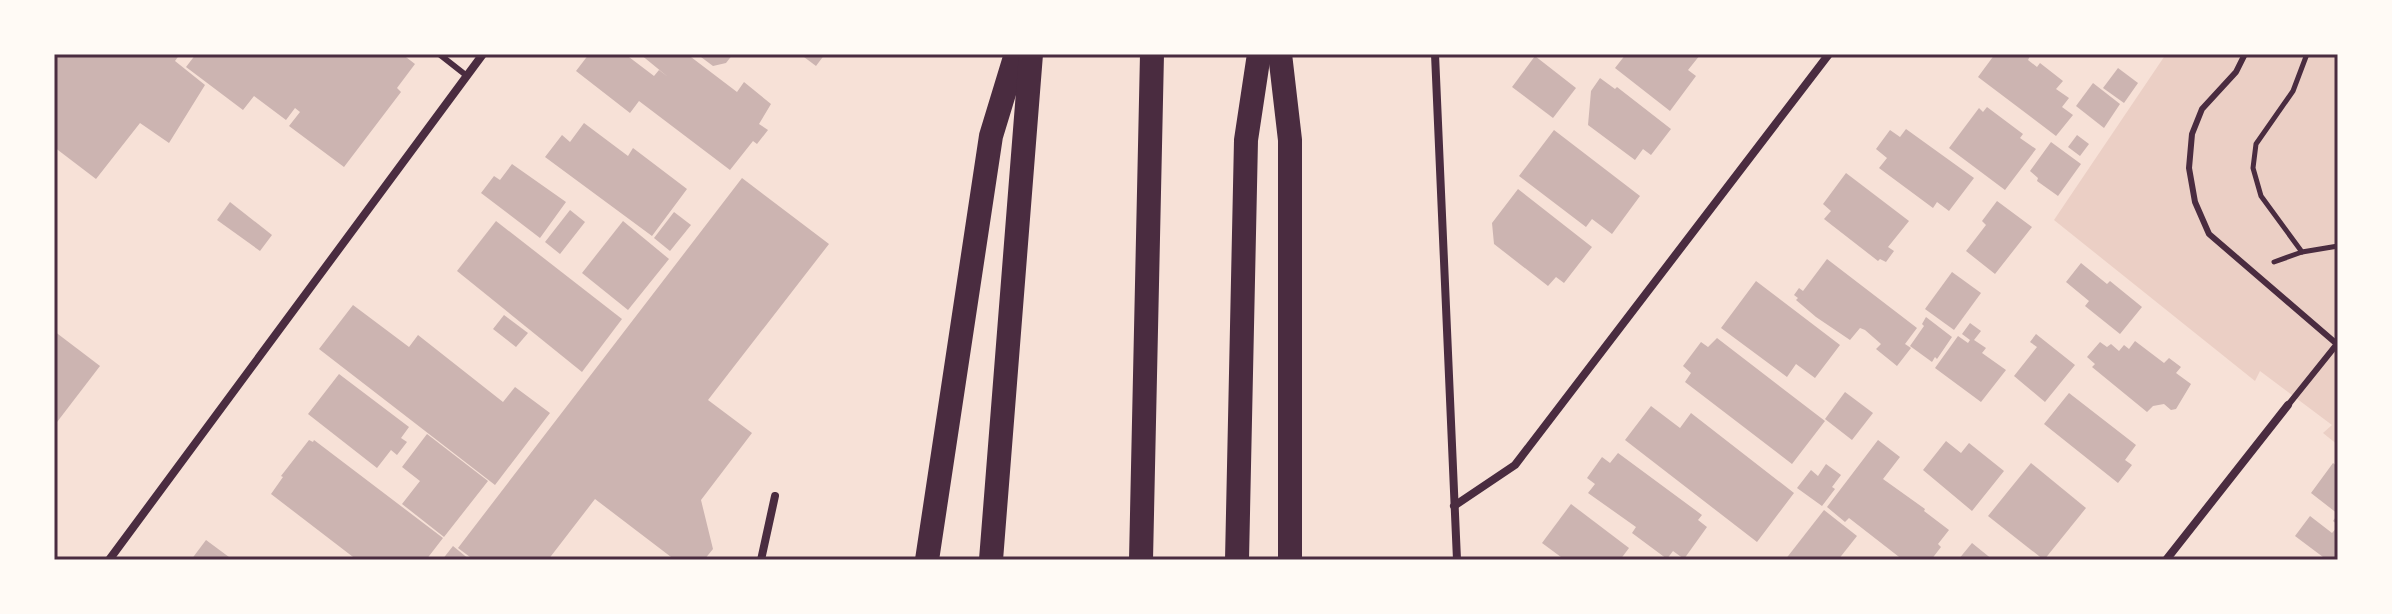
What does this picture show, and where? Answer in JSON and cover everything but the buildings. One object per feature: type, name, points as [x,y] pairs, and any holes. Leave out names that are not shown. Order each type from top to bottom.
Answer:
[{"type":"highway","points":[[927,560],[991,136],[1016,54]]},
{"type":"highway","points":[[991,560],[1031,54]]},
{"type":"highway","points":[[1141,560],[1152,54]]},
{"type":"highway","points":[[1237,560],[1246,140],[1259,54]]},
{"type":"highway","points":[[1280,54],[1290,140],[1290,560]]},
{"type":"street","points":[[109,560],[483,54]]},
{"type":"street","points":[[1435,54],[1457,560]]},
{"type":"street","points":[[1454,506],[1515,465],[1829,54]]},
{"type":"street","points":[[2166,560],[2288,405]]},
{"type":"street","points":[[761,560],[775,496]]},
{"type":"lane","points":[[439,54],[467,76]]},
{"type":"lane","points":[[2245,54],[2236,72],[2202,109],[2192,134],[2189,168],[2195,202],[2209,234],[2338,344],[2288,405]]},
{"type":"path","points":[[2302,252],[2261,196],[2253,168],[2256,144],[2293,91],[2307,54]]},
{"type":"path","points":[[2259,276],[2275,261],[2302,252],[2338,246]]},
{"type":"shaded area","points":[[2166,54],[2338,54],[2338,445],[2323,433],[2332,425],[2260,371],[2255,381],[2054,220]]}]
